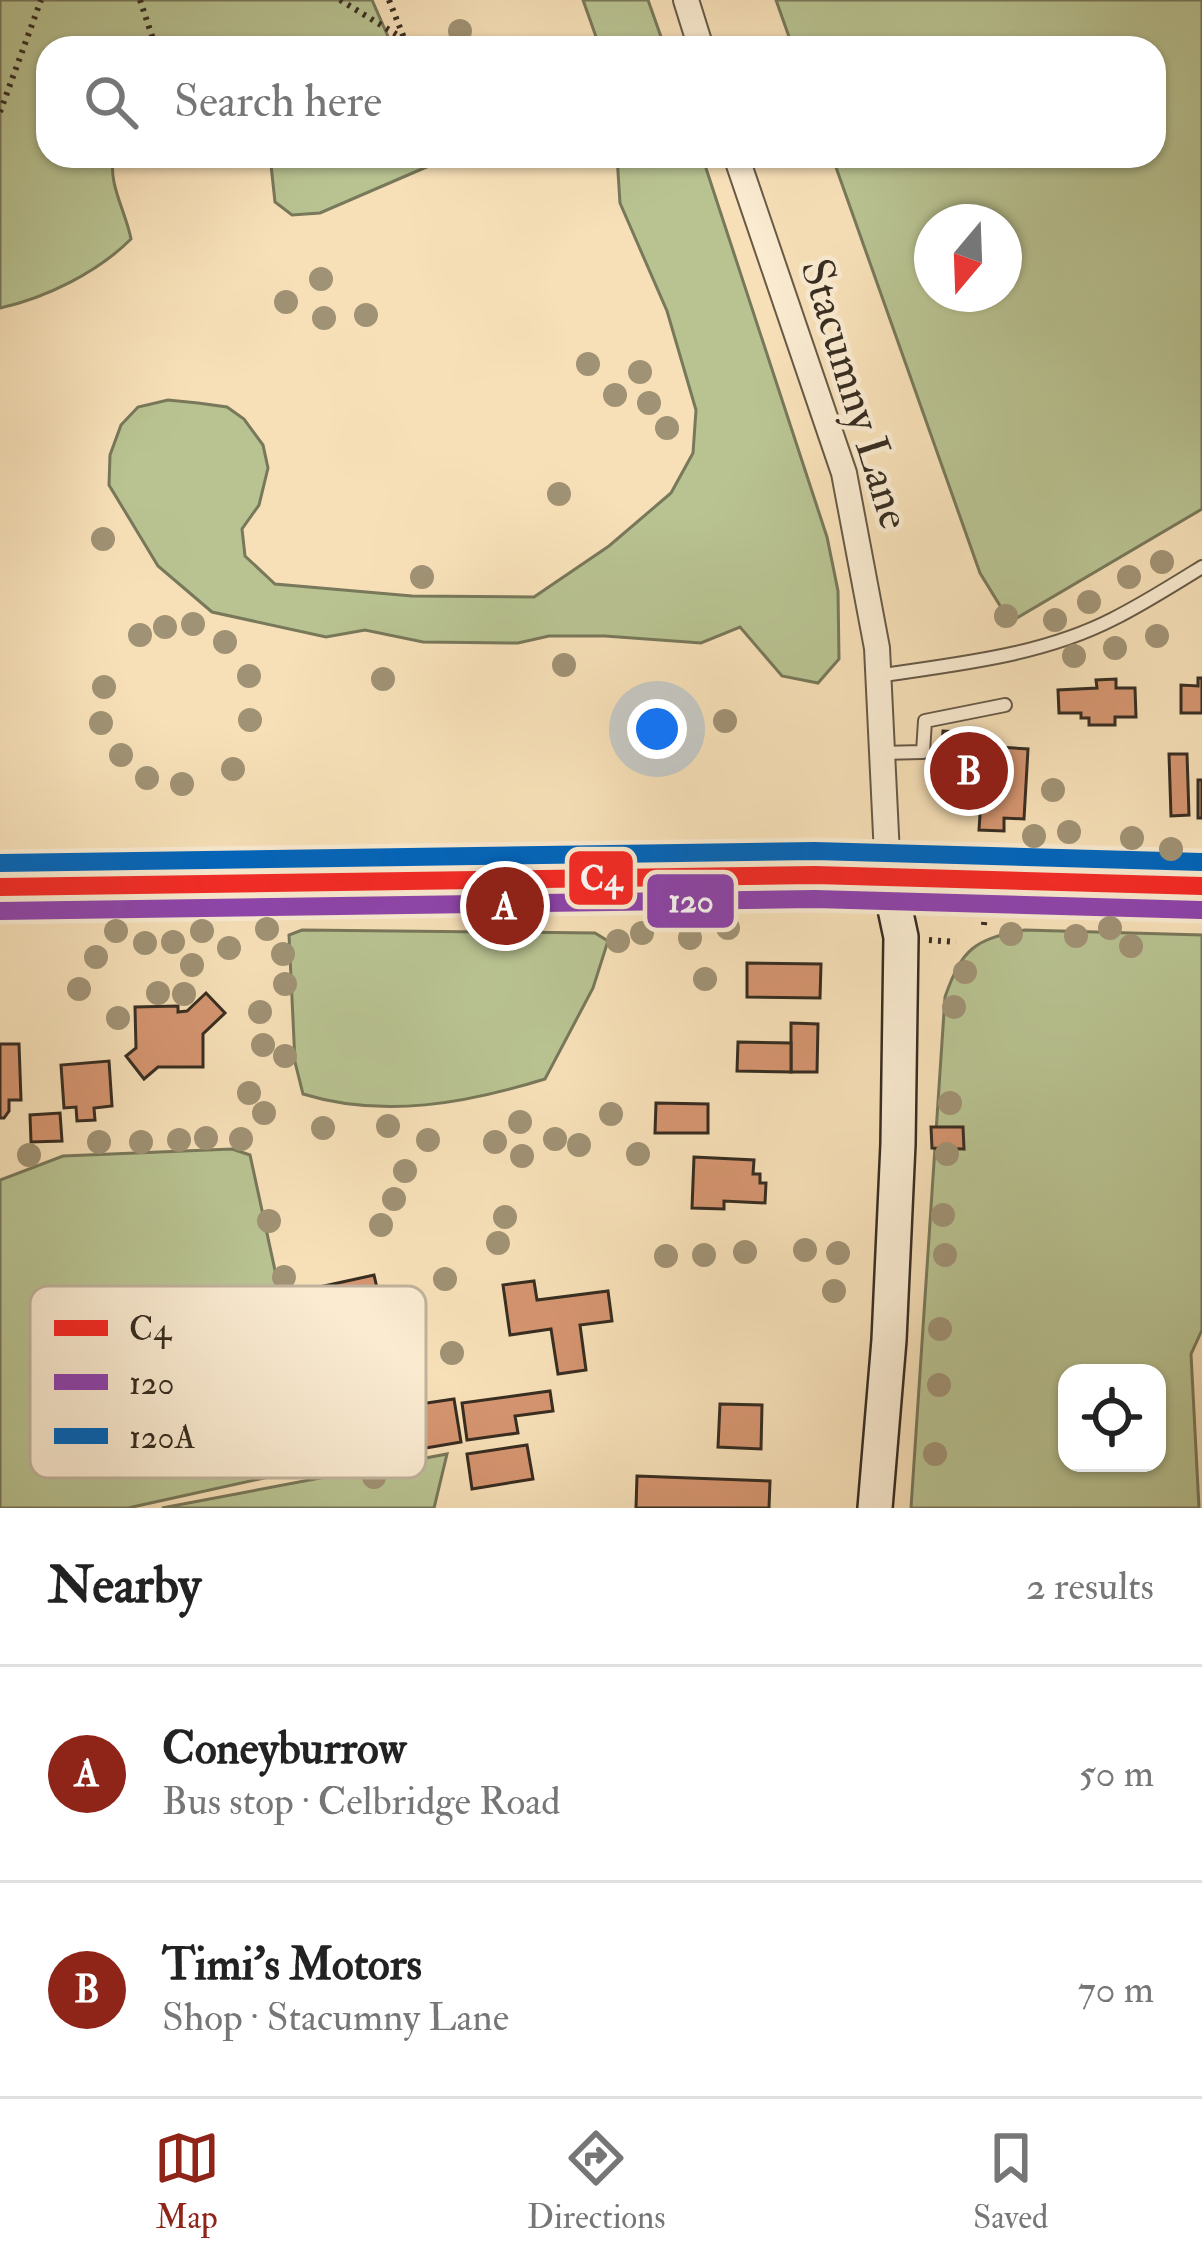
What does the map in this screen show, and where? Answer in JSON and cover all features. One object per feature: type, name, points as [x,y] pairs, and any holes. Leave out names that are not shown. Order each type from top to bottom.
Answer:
[{"type":"main road","points":[[0,887],[888,876],[1202,886]]},
{"type":"main road","points":[[875,1508],[898,1144],[901,937],[888,876]]},
{"type":"street","points":[[686,0],[697,36]]},
{"type":"street","name":"Stacumny Lane","points":[[740,168],[844,473],[868,591],[888,876]]},
{"type":"lane","points":[[877,676],[1049,644],[1110,620],[1202,567]]},
{"type":"lane","points":[[879,753],[923,752],[925,721],[1005,705]]},
{"type":"path","points":[[0,112],[41,0]]},
{"type":"path","points":[[140,0],[152,36]]},
{"type":"path","points":[[340,0],[394,36]]},
{"type":"path","points":[[388,0],[403,36]]},
{"type":"green space","points":[[0,0],[372,0],[388,36],[36,36],[36,168],[113,168],[131,239],[70,282],[0,308]]},
{"type":"green space","points":[[583,0],[648,0],[661,36],[596,36]]},
{"type":"green space","points":[[776,0],[1202,0],[1202,509],[1010,622],[980,573],[836,168],[1166,168],[1166,36],[789,36]]},
{"type":"green space","points":[[271,168],[424,168],[320,213],[292,215],[275,202]]},
{"type":"green space","points":[[618,168],[706,168],[827,537],[838,591],[839,659],[818,683],[782,676],[740,627],[701,643],[605,636],[549,636],[518,643],[423,642],[365,630],[326,637],[212,612],[158,566],[109,485],[110,455],[121,425],[138,407],[168,400],[227,407],[244,419],[263,445],[268,468],[259,505],[242,529],[245,556],[275,584],[412,596],[534,597],[609,546],[671,493],[693,453],[696,410],[667,311],[620,203]]},
{"type":"green space","points":[[302,930],[595,933],[608,941],[593,988],[545,1079],[456,1101],[364,1106],[303,1094],[295,1062],[289,935]]},
{"type":"green space","points":[[1025,930],[1202,935],[1202,1330],[1191,1354],[1199,1508],[911,1508],[945,997],[958,967],[982,942]]},
{"type":"green space","points":[[232,1149],[250,1155],[278,1286],[30,1286],[30,1478],[264,1478],[128,1508],[0,1508],[0,1180],[63,1156]]},
{"type":"green space","points":[[447,1454],[434,1508],[162,1508],[320,1478],[426,1478],[426,1458]]},
{"type":"building","points":[[1202,678],[1202,713],[1181,713],[1181,685],[1198,686]]},
{"type":"building","points":[[1116,679],[1116,688],[1135,688],[1136,717],[1115,717],[1115,725],[1089,725],[1089,718],[1081,718],[1081,713],[1059,713],[1058,690],[1097,688],[1096,680]]},
{"type":"building","points":[[943,731],[985,734],[984,746],[1028,749],[1024,819],[1004,818],[1004,831],[979,830],[981,799],[939,797]]},
{"type":"building","points":[[1169,754],[1187,754],[1189,815],[1171,816]]},
{"type":"building","points":[[1198,780],[1202,780],[1202,818],[1198,818]]},
{"type":"building","points":[[747,963],[821,964],[820,998],[747,997]]},
{"type":"building","points":[[206,993],[225,1013],[203,1034],[203,1067],[158,1067],[144,1079],[126,1056],[136,1048],[135,1007],[178,1006],[178,1012],[187,1011]]},
{"type":"building","points":[[791,1023],[818,1024],[817,1072],[791,1072]]},
{"type":"building","points":[[738,1042],[791,1043],[791,1072],[737,1071]]},
{"type":"building","points":[[0,1044],[19,1044],[21,1100],[9,1100],[4,1118],[0,1118]]},
{"type":"building","points":[[109,1061],[112,1106],[94,1108],[95,1120],[77,1121],[76,1107],[64,1108],[61,1065]]},
{"type":"building","points":[[656,1103],[708,1104],[708,1133],[655,1133]]},
{"type":"building","points":[[60,1113],[62,1141],[31,1142],[30,1115]]},
{"type":"building","points":[[931,1127],[963,1127],[964,1149],[932,1148]]},
{"type":"building","points":[[694,1157],[754,1160],[753,1174],[760,1174],[760,1183],[766,1183],[765,1203],[724,1201],[724,1209],[692,1208]]},
{"type":"building","points":[[374,1275],[377,1286],[324,1286]]},
{"type":"building","points":[[534,1281],[537,1300],[608,1291],[612,1321],[580,1325],[586,1370],[558,1374],[551,1329],[510,1335],[503,1285]]},
{"type":"building","points":[[550,1391],[553,1411],[515,1416],[518,1433],[467,1440],[462,1403]]},
{"type":"building","points":[[454,1399],[461,1442],[426,1448],[426,1403]]},
{"type":"building","points":[[720,1404],[762,1405],[761,1449],[718,1447]]},
{"type":"building","points":[[527,1445],[533,1479],[472,1489],[467,1454]]},
{"type":"building","points":[[637,1476],[770,1481],[769,1508],[636,1508]]},
{"type":"transit line","name":"120A","points":[[0,863],[815,851],[1202,862]]},
{"type":"transit line","name":"C4","points":[[0,887],[815,875],[1202,886]]},
{"type":"transit line","name":"120","points":[[0,911],[815,899],[1201,910]]},
{"type":"place","name":"Timi's Motors","points":[[969,771]]},
{"type":"place","name":"Coneyburrow","points":[[505,906]]}]
